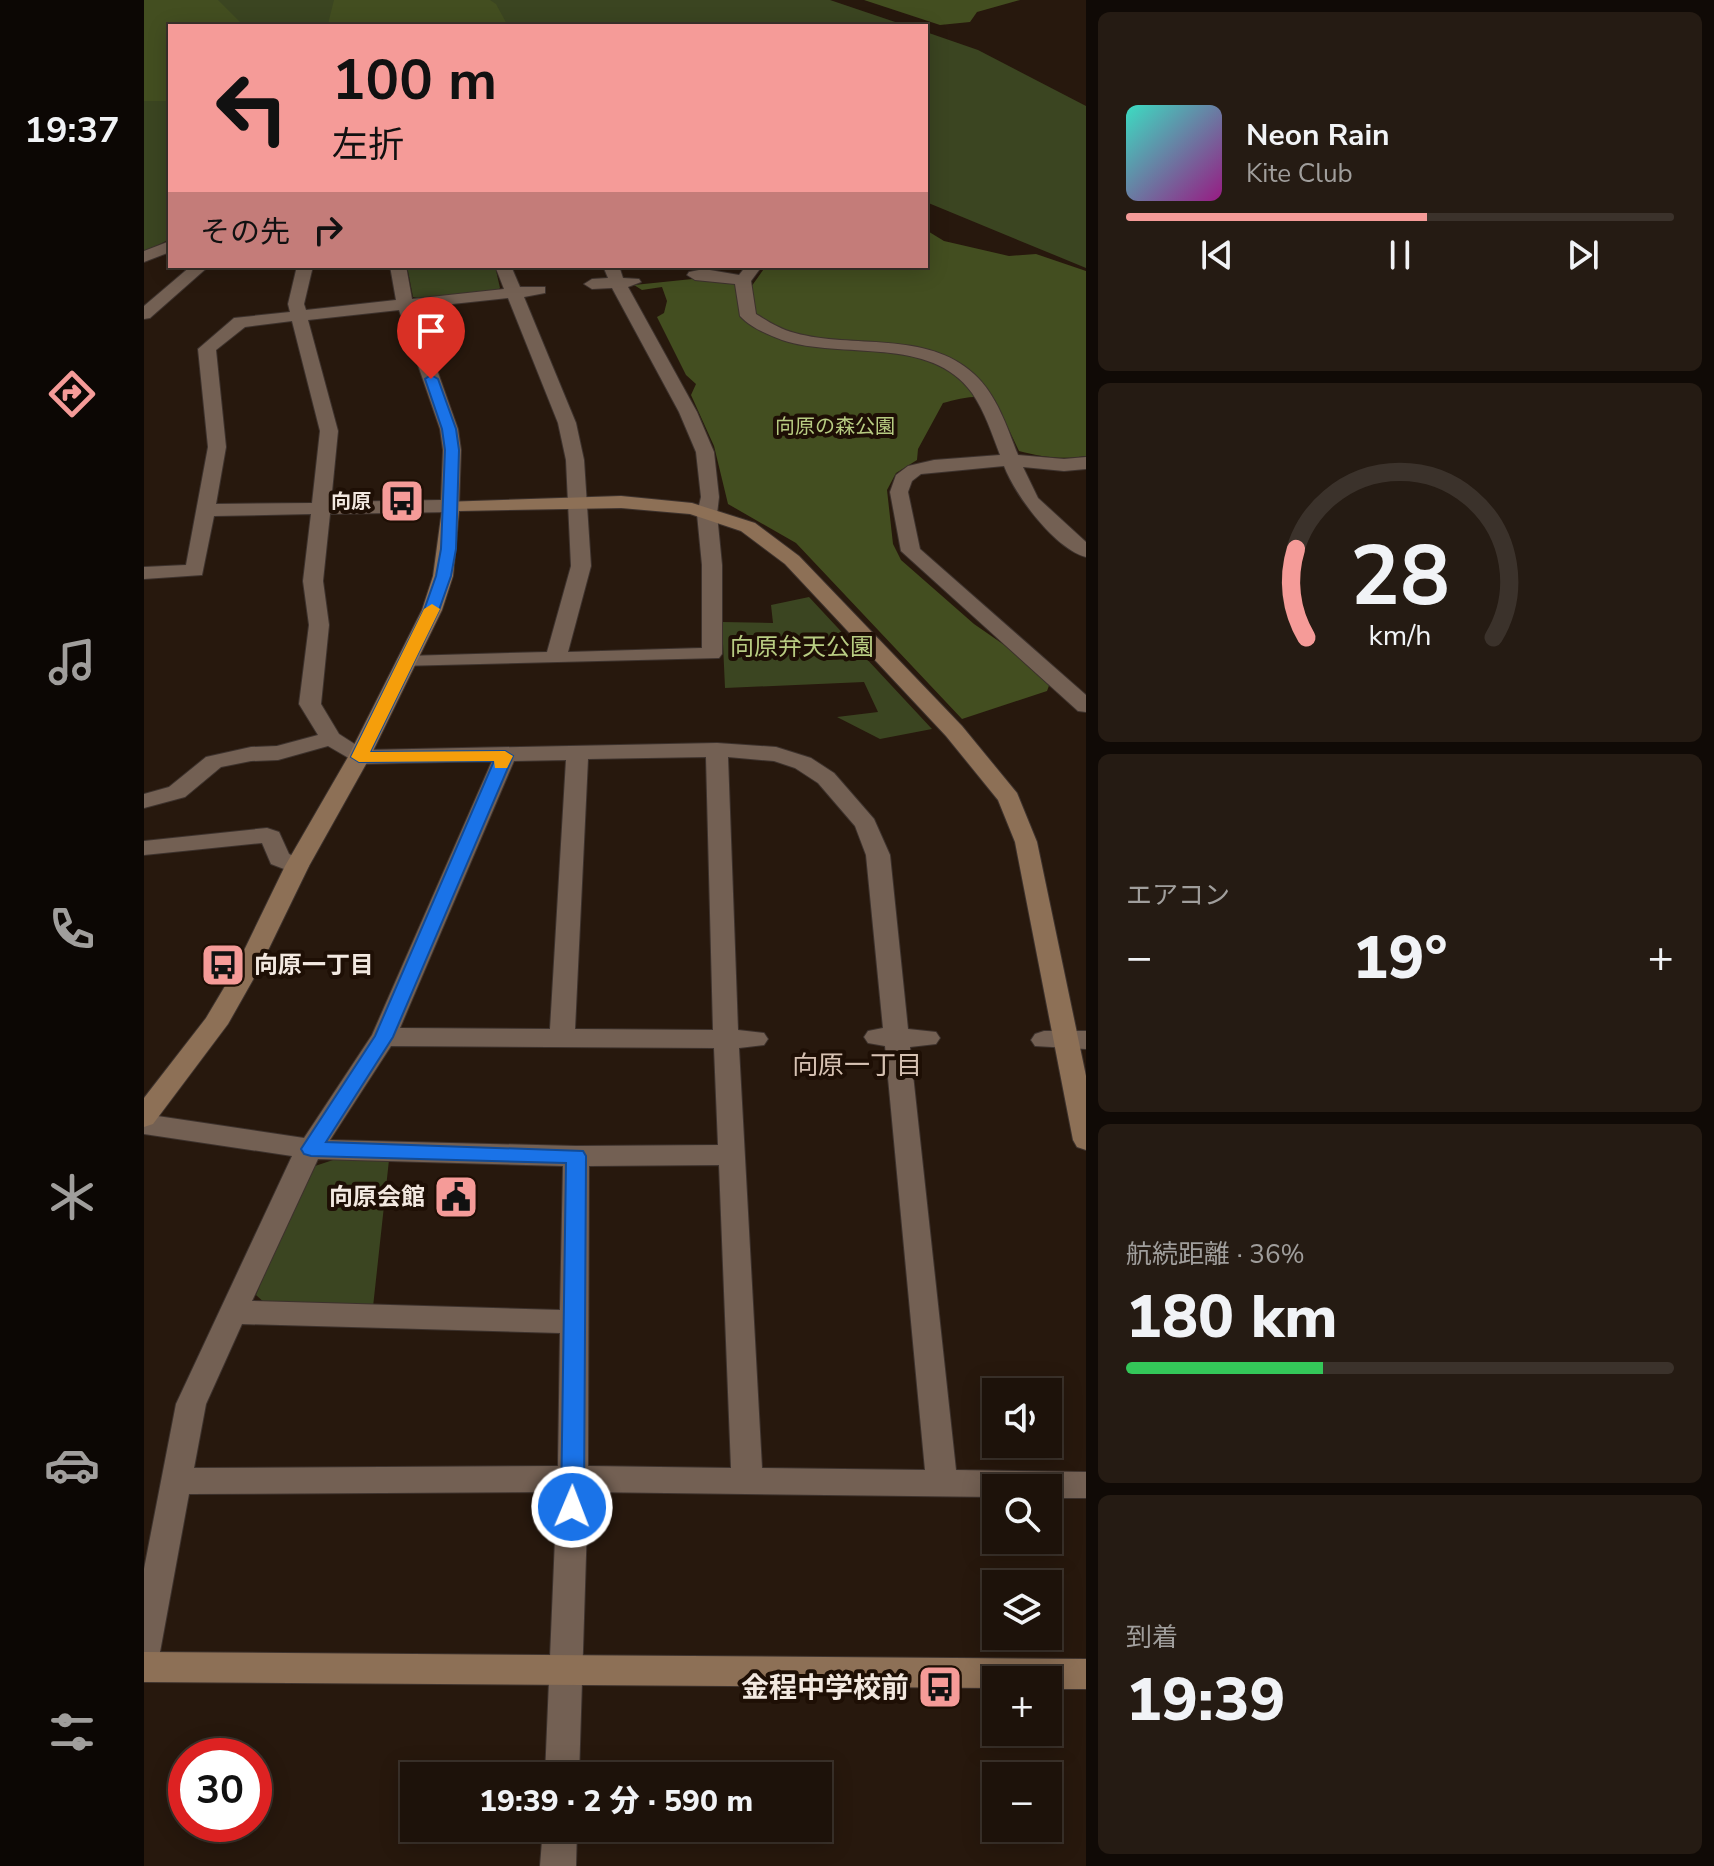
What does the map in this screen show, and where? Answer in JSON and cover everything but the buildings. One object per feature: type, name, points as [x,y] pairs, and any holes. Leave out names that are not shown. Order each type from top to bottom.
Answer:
[{"type":"street","points":[[144,257],[168,247]]},
{"type":"street","points":[[144,314],[199,268]]},
{"type":"street","points":[[305,268],[296,304],[329,431],[313,581],[319,625],[310,704],[331,738],[359,757],[717,750],[776,754],[803,763],[826,778],[866,824],[878,855],[885,1037],[942,1483]]},
{"type":"street","points":[[144,1117],[215,1024],[246,971],[297,866],[359,757],[432,610],[443,576],[450,506],[452,450],[449,429],[405,304],[398,268]]},
{"type":"street","points":[[504,268],[567,423],[575,460],[581,566],[556,657]]},
{"type":"street","points":[[753,268],[743,281],[748,316],[759,326],[798,338],[894,348],[953,366],[971,380],[984,399],[1032,503],[1086,551]]},
{"type":"street","points":[[702,272],[743,281]]},
{"type":"street","points":[[406,662],[712,654],[712,565],[707,514],[710,497],[705,452],[621,277],[592,284]]},
{"type":"street","points":[[144,573],[195,571],[217,447],[207,349],[240,322],[539,290]]},
{"type":"street","points":[[1086,463],[1064,465],[1010,460],[934,466],[915,470],[903,479],[899,492],[911,551],[1078,687],[1086,706]]},
{"type":"street","points":[[207,510],[659,505],[707,514],[748,527],[776,545],[954,731],[1009,798],[1026,842],[1086,1140]]},
{"type":"street","points":[[144,801],[177,792],[214,762],[251,754],[278,753],[331,738]]},
{"type":"street","points":[[717,750],[726,1039],[747,1481]]},
{"type":"street","points":[[562,1036],[577,755]]},
{"type":"street","points":[[144,1652],[191,1404],[300,1165],[384,1037],[505,756]]},
{"type":"street","points":[[144,848],[267,835],[271,837],[279,859],[297,866]]},
{"type":"street","points":[[384,1037],[755,1039]]},
{"type":"street","points":[[885,1037],[927,1038]]},
{"type":"street","points":[[144,1124],[311,1149],[576,1156],[732,1155]]},
{"type":"street","points":[[563,1762],[573,1479],[576,1156]]},
{"type":"street","points":[[235,1312],[576,1322]]},
{"type":"street","points":[[176,1481],[573,1479],[1086,1485]]},
{"type":"street","points":[[144,1667],[1086,1674]]},
{"type":"street","points":[[558,1866],[559,1842]]},
{"type":"green space","points":[[144,0],[830,0],[901,24],[168,24],[168,240],[144,252]]},
{"type":"green space","points":[[144,0],[218,0],[242,24],[168,24],[168,101],[144,101]]},
{"type":"green space","points":[[334,0],[490,0],[496,4],[507,24],[328,24]]},
{"type":"green space","points":[[864,0],[1020,0],[977,12],[970,22],[940,25]]},
{"type":"green space","points":[[928,33],[978,50],[1086,106],[1086,268],[928,203]]},
{"type":"green space","name":"向原の森公園","points":[[928,231],[944,241],[1009,256],[1036,254],[1086,271],[1086,456],[1052,457],[1019,451],[995,400],[963,398],[943,403],[918,449],[917,460],[896,473],[887,490],[893,544],[901,560],[974,624],[1020,656],[1050,683],[1047,691],[962,719],[796,543],[728,504],[714,446],[691,395],[696,384],[686,375],[657,317],[664,313],[667,301],[662,287],[642,290],[634,285],[702,278],[751,287],[765,268],[928,268]]},
{"type":"green space","points":[[407,268],[495,268],[500,288],[497,291],[413,297]]},
{"type":"green space","name":"向原弁天公園","points":[[809,597],[932,729],[880,739],[837,717],[878,712],[864,682],[725,688],[722,622],[773,623],[771,605]]},
{"type":"green space","points":[[336,1159],[389,1160],[373,1307],[267,1305],[256,1295],[309,1168]]},
{"type":"slow traffic","points":[[432,609],[359,757],[505,756],[501,765]]},
{"type":"place","name":"向原","points":[[402,501]]},
{"type":"place","name":"向原一丁目","points":[[223,965]]},
{"type":"place","name":"向原会館","points":[[456,1197]]},
{"type":"place","name":"金程中学校前","points":[[940,1687]]},
{"type":"district","name":"向原一丁目","points":[[857,1065]]},
{"type":"route","points":[[431,379],[449,429],[452,450],[448,549],[443,576],[432,610],[359,757],[505,756],[384,1037],[311,1149],[576,1156],[572,1507]]}]
